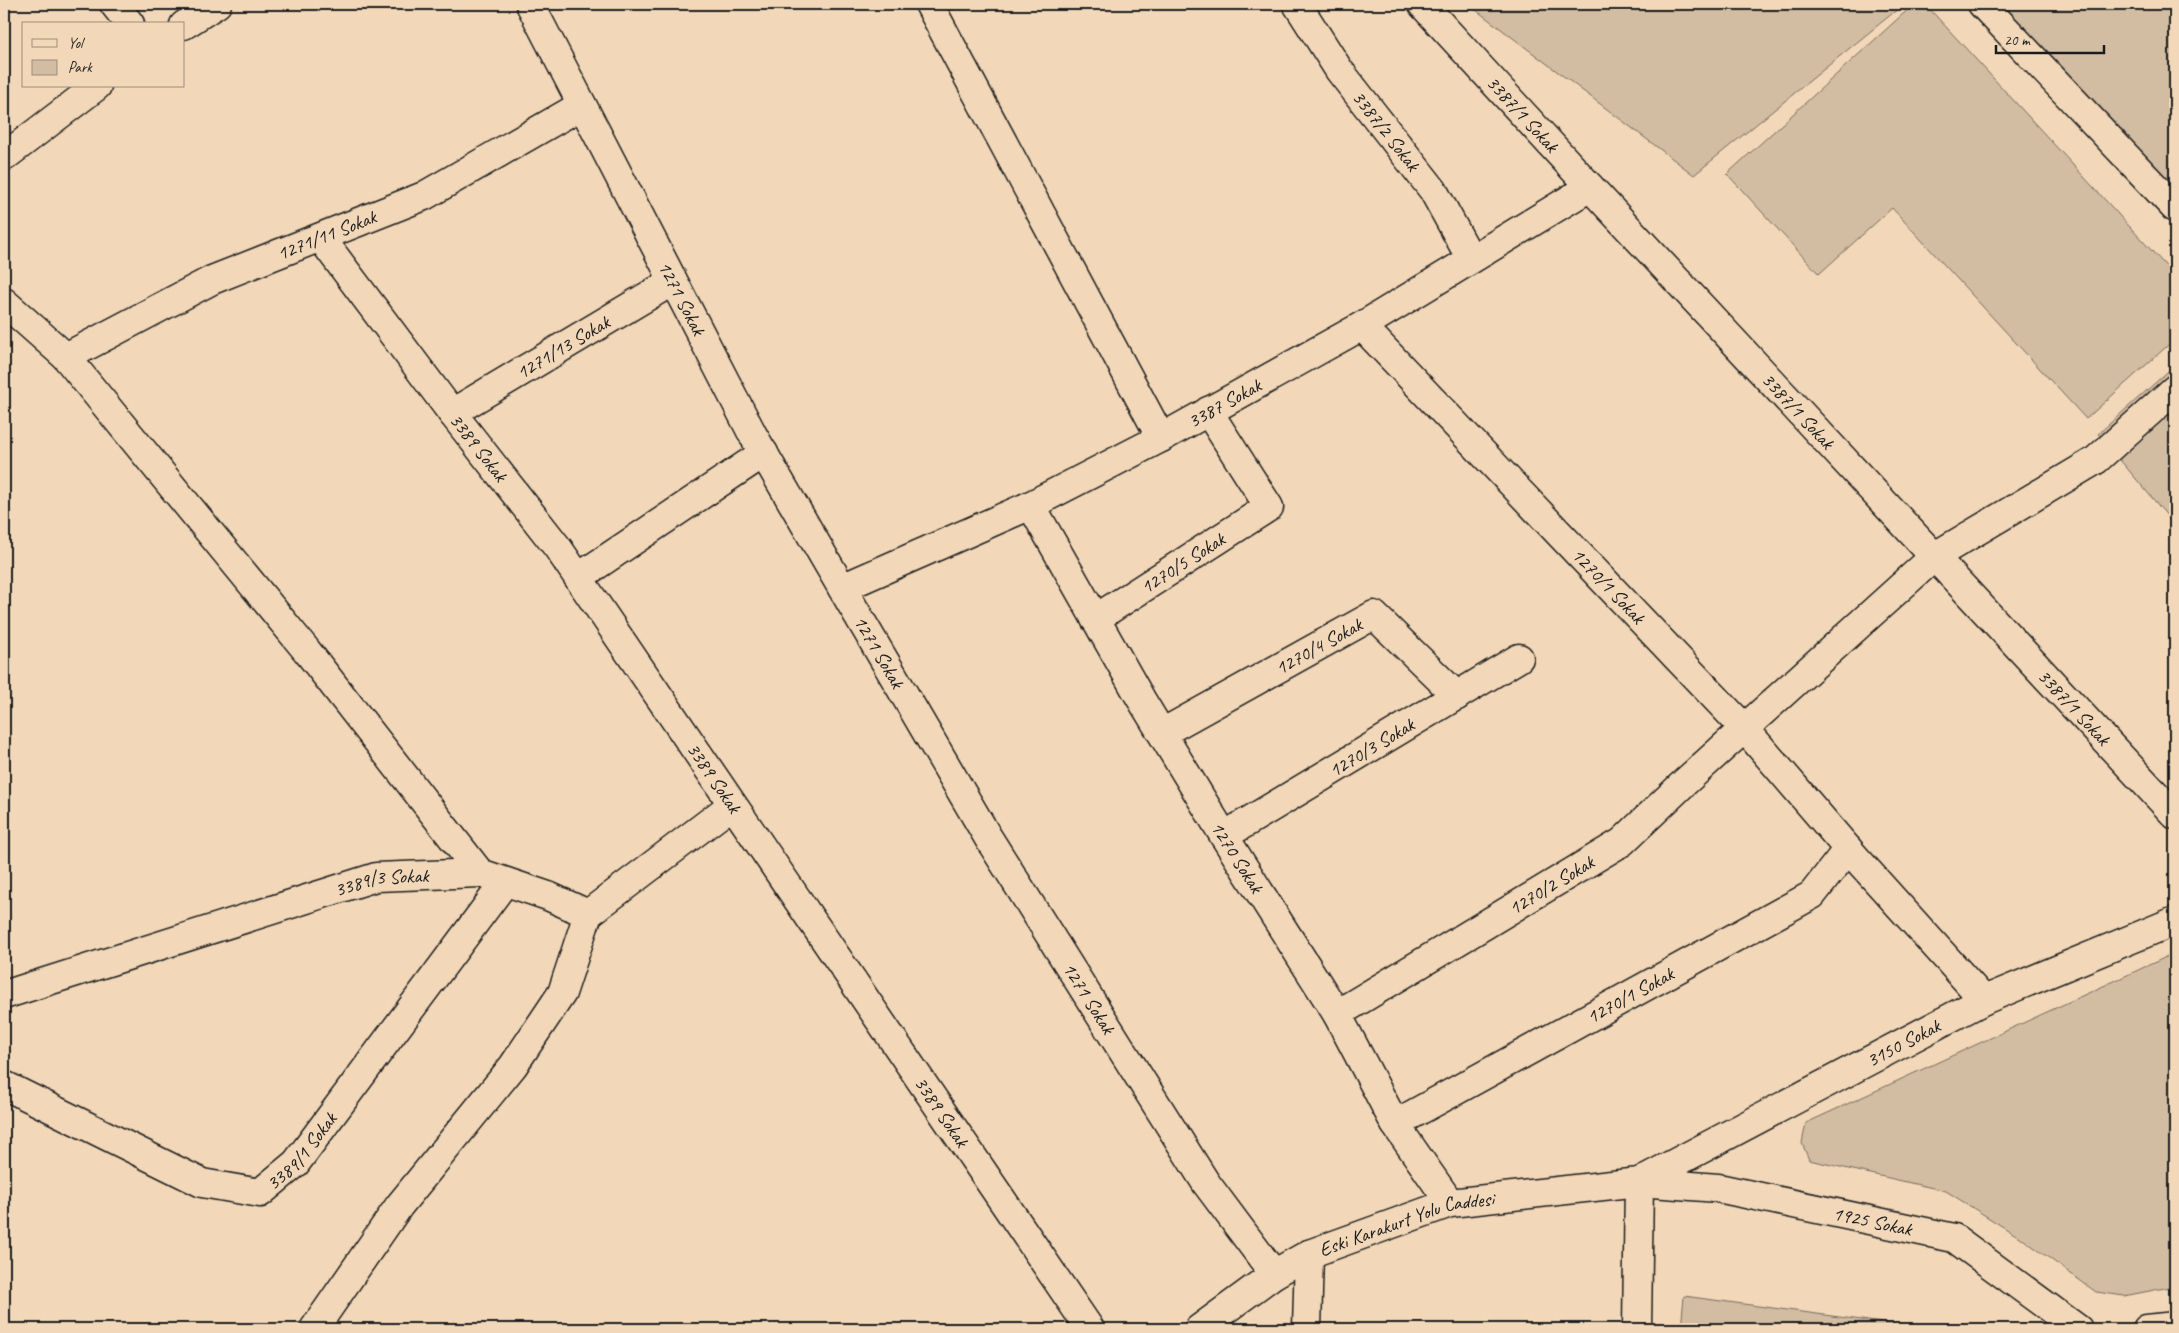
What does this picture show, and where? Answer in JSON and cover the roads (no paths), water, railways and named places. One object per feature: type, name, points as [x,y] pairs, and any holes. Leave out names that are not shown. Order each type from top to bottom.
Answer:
[{"type":"street","points":[[114,4],[128,22]]},
{"type":"street","points":[[185,24],[217,4]]},
{"type":"street","name":"1271 Sokak","points":[[530,4],[764,453],[842,588],[1016,881],[1206,1183],[1274,1274]]},
{"type":"street","points":[[929,4],[1161,438]]},
{"type":"street","name":"3387/2 Sokak","points":[[1297,4],[1339,70],[1432,190],[1471,259]]},
{"type":"street","name":"3387/1 Sokak","points":[[1422,4],[2175,815]]},
{"type":"street","points":[[1982,4],[2175,208]]},
{"type":"street","points":[[4,157],[95,88]]},
{"type":"street","name":"1271/11 Sokak","points":[[66,357],[212,280],[424,196],[582,104]]},
{"type":"street","name":"3387 Sokak","points":[[842,588],[1031,505],[1161,438],[1362,326],[1590,187]]},
{"type":"street","name":"3389 Sokak","points":[[321,238],[452,413],[579,577],[732,805],[1090,1329]]},
{"type":"street","name":"1271/13 Sokak","points":[[452,413],[673,281]]},
{"type":"street","points":[[4,302],[66,357],[492,878]]},
{"type":"street","name":"1270/1 Sokak","points":[[1362,326],[1745,728],[1848,849],[1984,1000]]},
{"type":"street","name":"1270/2 Sokak","points":[[1338,1014],[1622,842],[1935,556],[2096,460],[2175,389]]},
{"type":"street","name":"1270/5 Sokak","points":[[1095,619],[1269,507],[1208,412]]},
{"type":"street","points":[[579,577],[764,453]]},
{"type":"street","name":"1270 Sokak","points":[[1031,505],[1095,619],[1224,836],[1338,1014],[1395,1124],[1450,1203]]},
{"type":"street","name":"1270/4 Sokak","points":[[1162,733],[1374,615],[1457,696]]},
{"type":"street","name":"1270/3 Sokak","points":[[1224,836],[1519,658]]},
{"type":"street","points":[[314,1329],[399,1206],[513,1066],[562,993],[588,914],[732,805]]},
{"type":"street","name":"1270/1 Sokak","points":[[1395,1124],[1812,895],[1848,849]]},
{"type":"street","name":"3389/3 Sokak","points":[[4,995],[376,877],[492,878],[548,896],[588,914]]},
{"type":"street","name":"3389/1 Sokak","points":[[4,1085],[202,1183],[260,1193],[296,1163],[492,878]]},
{"type":"street","name":"3150 Sokak","points":[[1639,1182],[1984,1000],[2175,921]]},
{"type":"street","points":[[1637,1329],[1639,1182]]},
{"type":"street","name":"Eski Karakurt Yolu Caddesi","points":[[1199,1329],[1274,1274],[1308,1254],[1450,1203],[1639,1182]]},
{"type":"street","name":"1925 Sokak","points":[[1639,1182],[1718,1188],[1954,1238],[2078,1329]]},
{"type":"street","points":[[1307,1329],[1308,1254]]},
{"type":"street","points":[[2147,1329],[2175,1326]]}]
